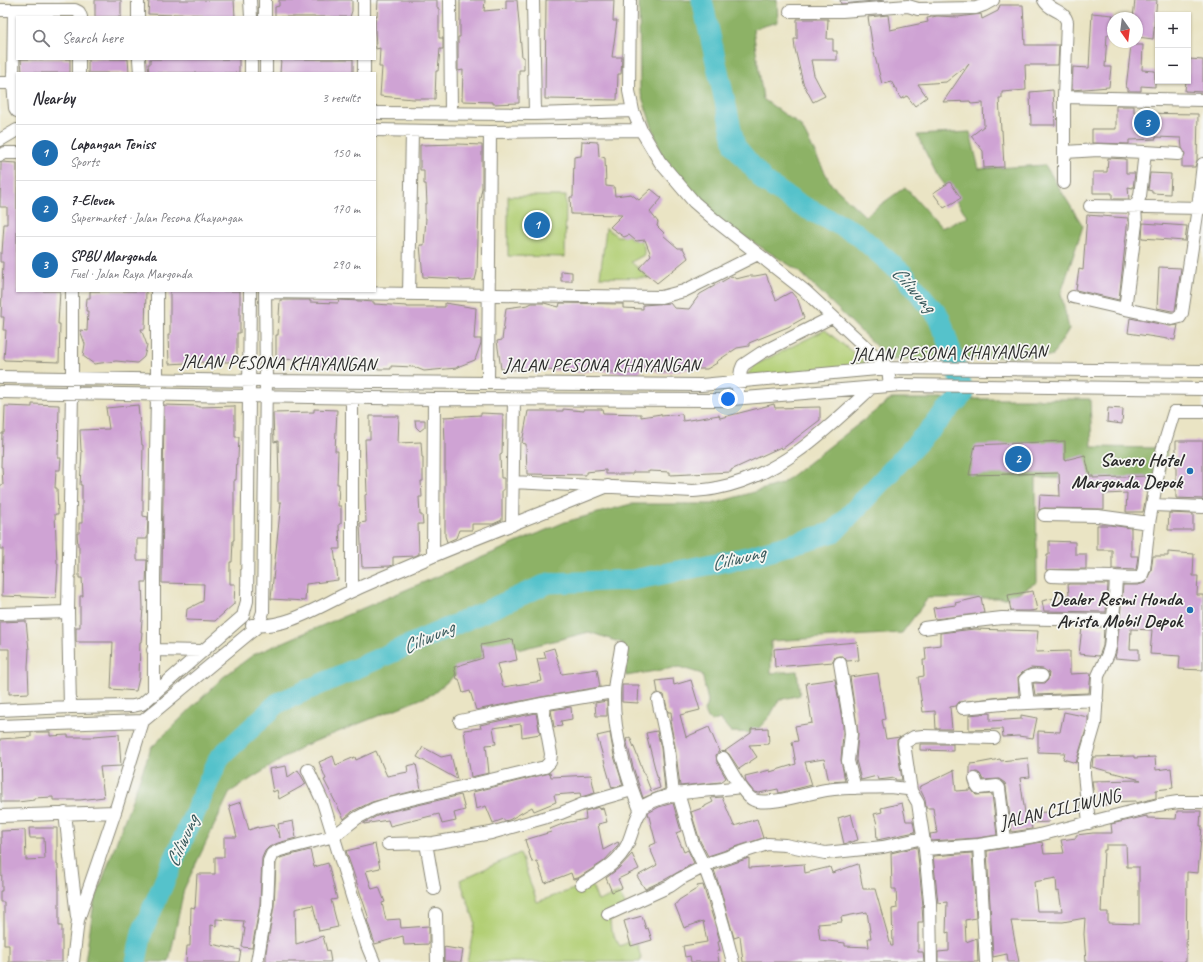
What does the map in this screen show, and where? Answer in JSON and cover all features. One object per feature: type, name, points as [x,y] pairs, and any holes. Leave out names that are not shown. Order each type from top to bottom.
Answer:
[{"type":"street","points":[[138,0],[138,16]]},
{"type":"street","points":[[250,0],[251,16]]},
{"type":"street","points":[[266,0],[266,16]]},
{"type":"street","points":[[364,0],[364,16]]},
{"type":"street","points":[[450,0],[451,113]]},
{"type":"street","points":[[533,0],[535,114]]},
{"type":"street","points":[[630,0],[629,91],[633,111],[641,130],[660,162],[694,202],[805,291],[888,368],[896,386]]},
{"type":"street","points":[[790,11],[842,11],[908,3],[918,8],[956,5],[976,8],[984,6],[993,0]]},
{"type":"street","points":[[1044,0],[1048,6],[1061,12],[1067,22],[1064,97],[1064,183]]},
{"type":"street","points":[[0,10],[75,10],[79,12],[81,16]]},
{"type":"street","points":[[14,10],[15,37],[13,83],[16,108]]},
{"type":"street","points":[[79,60],[79,72]]},
{"type":"street","points":[[139,60],[140,72]]},
{"type":"street","points":[[251,60],[251,72]]},
{"type":"street","points":[[266,60],[266,72]]},
{"type":"street","points":[[364,60],[364,72]]},
{"type":"street","points":[[0,83],[13,83]]},
{"type":"street","points":[[1064,97],[1203,100]]},
{"type":"street","points":[[376,113],[535,114],[633,111]]},
{"type":"street","points":[[376,130],[490,132],[641,130]]},
{"type":"street","points":[[0,140],[16,131]]},
{"type":"street","points":[[409,294],[412,131]]},
{"type":"street","points":[[488,382],[490,132]]},
{"type":"street","points":[[1065,152],[1098,150],[1178,154]]},
{"type":"street","points":[[1125,309],[1136,224],[1135,207],[1140,196],[1145,152]]},
{"type":"street","points":[[0,155],[6,153],[16,153]]},
{"type":"street","points":[[1073,298],[1172,319],[1180,317],[1182,313],[1201,208],[1203,164]]},
{"type":"street","points":[[1090,206],[1201,208]]},
{"type":"street","points":[[73,962],[78,920],[115,812],[143,721],[258,626],[263,612],[266,396],[265,292],[370,292],[409,294],[661,297],[684,291],[758,254]]},
{"type":"street","points":[[70,707],[68,612],[72,392],[72,292]]},
{"type":"street","points":[[154,695],[153,650],[157,292]]},
{"type":"street","points":[[0,710],[138,705],[147,701],[243,616],[247,601],[250,292]]},
{"type":"street","points":[[738,399],[738,382],[743,365],[832,317]]},
{"type":"street","name":"JALAN PESONA KHAYANGAN","points":[[0,377],[701,385],[888,368],[1203,371]]},
{"type":"street","points":[[416,382],[416,398]]},
{"type":"street","name":"JALAN PESONA KHAYANGAN","points":[[0,392],[514,400],[738,399],[896,386],[1203,389]]},
{"type":"street","points":[[513,482],[693,491],[717,488],[740,482],[768,470],[801,451],[833,424],[871,388]]},
{"type":"street","points":[[352,397],[352,591]]},
{"type":"street","points":[[433,556],[434,399]]},
{"type":"street","points":[[512,525],[514,400]]},
{"type":"street","points":[[1051,576],[1081,578],[1137,578],[1143,576],[1149,523],[1162,450],[1174,412],[1203,412]]},
{"type":"street","points":[[235,623],[258,626],[272,625],[289,620],[433,556],[608,486]]},
{"type":"street","points":[[1153,505],[1203,507]]},
{"type":"street","points":[[1044,515],[1098,516],[1149,523]]},
{"type":"street","points":[[1089,823],[1084,767],[1095,724],[1098,676],[1108,654],[1116,577]]},
{"type":"street","points":[[0,614],[68,612]]},
{"type":"street","points":[[924,628],[1002,618],[1112,620]]},
{"type":"street","points":[[621,648],[614,693],[619,743],[632,790],[641,812]]},
{"type":"street","points":[[153,650],[202,651]]},
{"type":"street","points":[[840,663],[851,734],[848,761],[855,788]]},
{"type":"street","points":[[1028,703],[1025,680],[1033,675],[1042,676]]},
{"type":"street","points":[[460,722],[542,704],[614,693]]},
{"type":"street","points":[[658,700],[676,794],[693,844],[704,866],[724,928],[733,962]]},
{"type":"street","points":[[963,708],[1097,700]]},
{"type":"street","points":[[257,962],[267,905],[270,857],[272,854],[280,850],[334,836],[357,818],[374,809],[386,805],[545,767],[550,762],[551,754],[542,704]]},
{"type":"street","points":[[98,724],[99,707]]},
{"type":"street","points":[[0,726],[98,724],[143,721]]},
{"type":"street","points":[[931,962],[930,902],[924,844],[918,803],[911,791],[904,743],[914,737],[931,736],[994,738]]},
{"type":"street","points":[[724,758],[740,787],[753,800],[760,801],[802,796],[827,790],[855,788],[900,787],[911,791]]},
{"type":"street","points":[[308,770],[323,802],[367,945],[374,962]]},
{"type":"street","points":[[975,779],[979,788],[997,786],[999,788],[1006,840]]},
{"type":"street","points":[[582,884],[615,862],[627,845],[643,808],[650,803],[676,794],[740,787]]},
{"type":"street","points":[[388,844],[426,843],[491,833],[561,813],[583,804],[632,790]]},
{"type":"street","name":"JALAN CILIWUNG","points":[[608,914],[670,886],[704,866],[767,844],[825,853],[924,844],[979,845],[1036,836],[1158,805],[1178,802],[1203,802]]},
{"type":"street","points":[[0,816],[115,812]]},
{"type":"street","points":[[65,813],[78,920]]},
{"type":"street","points":[[426,843],[434,889]]},
{"type":"street","points":[[979,845],[986,962]]},
{"type":"street","points":[[436,914],[437,962]]},
{"type":"green space","points":[[639,0],[777,0],[778,22],[753,29],[763,99],[801,126],[831,184],[865,216],[905,187],[941,228],[968,217],[938,177],[917,135],[970,132],[979,169],[1045,165],[1083,226],[1061,293],[1069,329],[1052,356],[890,360],[799,271],[702,210],[664,162],[640,91]]},
{"type":"green space","points":[[508,196],[566,196],[565,257],[508,256]]},
{"type":"green space","points":[[606,228],[617,236],[626,234],[633,240],[640,239],[644,246],[644,255],[631,262],[649,278],[600,277]]},
{"type":"green space","points":[[825,330],[866,363],[856,368],[743,380],[755,365]]},
{"type":"green space","points":[[891,399],[1090,399],[1092,447],[1167,448],[1163,480],[1036,478],[1037,582],[1009,598],[928,598],[902,633],[771,641],[771,673],[797,671],[800,695],[779,700],[770,716],[754,733],[731,732],[720,719],[711,722],[704,711],[708,701],[702,674],[679,667],[626,676],[622,643],[589,632],[521,649],[509,643],[469,663],[433,694],[303,746],[230,792],[184,889],[169,962],[85,962],[94,903],[151,748],[222,678],[253,655],[565,522],[631,504],[712,504],[781,484]]},
{"type":"green space","points":[[520,853],[537,902],[591,883],[598,901],[619,893],[629,911],[610,920],[611,931],[620,946],[636,939],[641,958],[640,962],[467,962],[475,922],[460,880]]},
{"type":"building","points":[[95,0],[121,0],[121,16],[95,16]]},
{"type":"building","points":[[149,0],[234,0],[235,16],[148,14]]},
{"type":"building","points":[[279,0],[352,0],[350,16],[275,16],[275,7],[279,6]]},
{"type":"building","points":[[378,0],[437,0],[437,8],[439,8],[439,38],[443,38],[443,49],[440,49],[438,71],[436,71],[435,99],[380,96],[382,67],[379,67],[380,48],[376,49]]},
{"type":"building","points":[[460,0],[485,0],[484,11],[506,9],[506,0],[517,0],[522,57],[524,57],[524,70],[519,70],[519,103],[493,104],[493,102],[462,101],[463,70],[458,71]]},
{"type":"building","points":[[546,0],[614,0],[613,21],[617,21],[612,57],[622,57],[621,74],[618,74],[617,100],[545,99]]},
{"type":"building","points":[[840,0],[885,0],[841,4]]},
{"type":"building","points":[[1135,0],[1157,0],[1153,39],[1143,38],[1143,12],[1134,12]]},
{"type":"building","points":[[1000,5],[1023,5],[1025,45],[1059,45],[1058,65],[1025,65],[1026,90],[1002,92],[1002,98],[999,98],[1004,167],[984,168],[983,151],[971,136],[984,126],[983,103],[971,104],[970,101],[943,102],[969,64],[946,82],[918,84],[927,97],[915,106],[907,96],[901,99],[891,81],[882,84],[873,49],[868,17],[888,15],[890,30],[928,22],[927,18],[937,16],[958,17],[981,14],[982,19],[998,11]]},
{"type":"building","points":[[1092,13],[1107,14],[1105,67],[1111,67],[1109,87],[1072,90],[1073,67],[1089,68]]},
{"type":"building","points":[[797,19],[828,19],[827,39],[833,39],[833,51],[837,51],[837,60],[811,60],[814,75],[825,96],[813,102],[803,83],[795,49],[794,39],[797,39]]},
{"type":"building","points":[[1131,48],[1143,48],[1142,70],[1155,71],[1155,87],[1141,86],[1141,91],[1128,91],[1128,88],[1126,88]]},
{"type":"building","points":[[1191,59],[1203,60],[1203,92],[1185,91],[1186,84],[1191,84]]},
{"type":"building","points":[[21,60],[70,60],[70,72],[22,72]]},
{"type":"building","points":[[88,60],[128,60],[129,72],[88,72]]},
{"type":"building","points":[[150,60],[239,60],[239,72],[149,72],[148,64],[150,64]]},
{"type":"building","points":[[281,60],[353,60],[353,72],[280,72]]},
{"type":"building","points":[[1053,90],[1055,125],[1031,125],[1030,92]]},
{"type":"building","points":[[1116,106],[1134,106],[1134,113],[1198,114],[1197,160],[1195,167],[1182,167],[1182,160],[1185,154],[1182,148],[1181,138],[1156,137],[1156,139],[1129,140],[1129,144],[1092,143],[1092,129],[1116,129]]},
{"type":"building","points":[[582,141],[598,142],[599,156],[605,158],[606,186],[614,187],[615,196],[631,194],[639,200],[651,189],[662,198],[650,212],[658,222],[657,226],[664,233],[663,235],[678,248],[683,248],[688,258],[657,283],[639,268],[651,255],[645,240],[636,241],[629,235],[624,237],[610,227],[622,215],[571,214],[570,197],[573,197],[574,157],[581,156]]},
{"type":"building","points":[[420,145],[482,145],[482,188],[479,203],[477,272],[475,280],[460,281],[459,279],[423,277],[420,245],[424,245],[426,218],[425,204],[427,204],[426,184],[424,184],[424,170],[420,170]]},
{"type":"building","points":[[1108,158],[1126,159],[1126,173],[1135,173],[1133,188],[1128,187],[1129,199],[1112,199],[1112,193],[1093,193],[1093,172],[1107,172]]},
{"type":"building","points":[[1,162],[16,163],[16,292],[60,292],[58,324],[60,324],[59,362],[4,360],[6,330],[3,330],[4,317],[1,317],[3,262],[0,262],[0,253],[2,253],[4,224],[7,224],[7,207],[0,207]]},
{"type":"building","points":[[1150,173],[1171,174],[1170,194],[1152,193],[1152,191],[1148,190]]},
{"type":"building","points":[[950,182],[961,198],[944,208],[933,193]]},
{"type":"building","points":[[1087,215],[1128,218],[1119,300],[1076,290],[1079,269],[1083,270]]},
{"type":"building","points":[[1143,223],[1187,226],[1185,241],[1142,238]]},
{"type":"building","points":[[1159,267],[1181,268],[1175,311],[1157,308]]},
{"type":"building","points":[[561,271],[572,272],[572,281],[561,281]]},
{"type":"building","points":[[766,274],[776,300],[791,292],[798,300],[804,318],[788,327],[749,343],[749,346],[737,348],[707,369],[690,369],[661,373],[643,366],[640,373],[619,374],[596,370],[576,373],[576,371],[501,369],[497,341],[502,340],[506,308],[528,305],[532,303],[544,303],[559,307],[560,303],[623,304],[623,308],[643,309],[643,305],[670,303],[674,308],[689,309],[700,294],[732,276],[736,279]]},
{"type":"building","points":[[90,292],[146,292],[145,329],[141,329],[147,345],[144,357],[137,363],[116,361],[94,364],[83,356],[85,344],[80,330],[87,331],[87,298],[90,298]]},
{"type":"building","points":[[170,292],[240,292],[240,333],[237,333],[237,362],[169,364],[168,335],[170,335]]},
{"type":"building","points":[[280,300],[310,300],[310,302],[338,303],[339,300],[360,301],[374,302],[374,304],[407,307],[445,307],[445,303],[476,308],[474,339],[481,339],[481,343],[475,360],[457,368],[424,371],[414,367],[391,366],[391,369],[332,369],[332,367],[316,367],[315,360],[276,359],[276,335],[278,335]]},
{"type":"building","points":[[1130,318],[1170,326],[1178,325],[1175,340],[1128,333]]},
{"type":"building","points":[[32,404],[59,405],[58,458],[61,458],[60,470],[56,470],[55,488],[57,488],[58,514],[55,514],[58,564],[56,598],[2,596],[3,549],[0,549],[0,485],[3,485],[1,467],[2,433],[4,433],[5,406],[32,407]]},
{"type":"building","points":[[774,404],[775,408],[820,407],[820,420],[782,449],[781,447],[731,470],[731,472],[670,475],[670,472],[649,471],[633,472],[633,474],[606,474],[606,470],[586,472],[586,475],[527,474],[526,444],[522,443],[528,411],[563,411],[563,409],[584,411],[584,409],[602,409],[603,413],[641,414],[641,417],[661,414],[661,416],[682,414],[683,421],[719,415],[720,418]]},
{"type":"building","points":[[138,405],[143,445],[143,516],[148,517],[147,539],[137,539],[137,560],[147,560],[146,582],[142,582],[142,632],[140,642],[139,678],[136,691],[111,689],[113,642],[76,642],[76,627],[80,627],[80,596],[83,596],[82,578],[79,578],[79,546],[77,533],[79,533],[79,523],[82,523],[82,485],[80,485],[82,451],[80,430],[109,429],[106,408]]},
{"type":"building","points":[[164,405],[198,407],[235,406],[235,437],[239,437],[236,480],[234,480],[234,540],[232,562],[230,562],[230,584],[235,584],[234,604],[215,621],[186,620],[187,609],[203,601],[204,584],[162,583]]},
{"type":"building","points":[[1108,408],[1123,409],[1122,424],[1107,422]]},
{"type":"building","points":[[314,409],[337,410],[335,451],[338,451],[337,484],[339,484],[338,506],[341,506],[341,524],[339,524],[340,549],[334,549],[338,580],[306,584],[305,601],[271,599],[281,502],[278,502],[278,441],[274,442],[273,413],[314,412]]},
{"type":"building","points":[[481,413],[503,414],[502,454],[500,455],[501,478],[504,478],[504,490],[502,490],[502,520],[493,524],[472,524],[472,530],[459,530],[456,538],[447,542],[445,536],[444,417],[481,415]]},
{"type":"building","points":[[370,416],[399,416],[398,443],[421,442],[423,457],[423,481],[421,481],[422,497],[419,497],[420,515],[422,515],[423,524],[418,524],[419,554],[415,556],[393,557],[393,565],[390,566],[362,567],[360,523],[366,522],[365,495],[367,494],[365,439],[370,439]]},
{"type":"building","points":[[415,420],[425,420],[425,427],[420,431],[416,427]]},
{"type":"building","points":[[1065,441],[1065,460],[1085,455],[1090,476],[1093,476],[1093,478],[1150,476],[1143,512],[1126,512],[1127,493],[1104,494],[1104,509],[1044,508],[1039,510],[1040,495],[1060,496],[1059,473],[969,475],[975,445]]},
{"type":"building","name":"Savero Hotel Margonda Depok","points":[[1176,441],[1203,441],[1203,499],[1176,498]]},
{"type":"building","points":[[1169,513],[1193,514],[1193,530],[1168,530]]},
{"type":"building","points":[[1097,525],[1131,528],[1131,556],[1138,556],[1136,570],[1112,569],[1112,550],[1097,550]]},
{"type":"building","points":[[1049,541],[1075,542],[1075,554],[1086,554],[1086,569],[1046,570],[1047,555],[1049,555]]},
{"type":"building","points":[[1168,552],[1194,554],[1193,576],[1198,576],[1197,595],[1203,595],[1203,670],[1179,669],[1180,656],[1150,654],[1152,630],[1131,629],[1130,649],[1139,649],[1139,660],[1115,658],[1123,585],[1138,585],[1145,583],[1151,571],[1153,556],[1168,556]]},
{"type":"building","points":[[1068,584],[1108,584],[1106,612],[1044,611],[1042,601],[1069,595]]},
{"type":"building","points":[[1033,591],[1037,610],[1011,611],[1008,595]]},
{"type":"building","points":[[981,597],[984,613],[935,619],[933,608],[956,605],[955,603]]},
{"type":"building","points":[[26,621],[29,650],[29,693],[9,694],[9,649],[0,649],[0,622]]},
{"type":"building","points":[[1082,627],[1104,627],[1103,646],[1099,656],[1079,654]]},
{"type":"building","points":[[974,629],[1038,631],[1036,652],[1070,651],[1070,674],[1091,673],[1089,693],[1035,695],[1033,683],[1045,683],[1048,680],[1049,673],[1043,669],[1031,668],[1023,672],[1018,677],[1019,696],[959,702],[956,706],[950,707],[952,729],[936,729],[935,711],[923,712],[918,677],[924,676],[923,660],[926,660],[925,647],[940,645],[940,633]]},
{"type":"building","points":[[513,639],[517,660],[497,664],[503,687],[542,681],[537,659],[546,658],[544,651],[554,648],[562,674],[597,669],[600,687],[476,710],[470,691],[463,693],[454,667],[483,658],[481,645]]},
{"type":"building","points":[[857,642],[859,660],[847,661],[843,656],[839,656],[835,657],[833,662],[775,667],[774,649]]},
{"type":"building","points":[[878,673],[885,719],[882,720],[886,739],[900,737],[897,740],[897,744],[902,780],[895,780],[895,778],[878,780],[877,776],[861,780],[856,760],[858,733],[850,677]]},
{"type":"building","points":[[673,679],[674,685],[691,680],[700,710],[680,715],[686,737],[709,727],[719,751],[716,755],[717,762],[726,778],[721,782],[680,786],[670,721],[672,721],[671,712],[668,712],[664,695],[658,693],[656,681]]},
{"type":"building","points":[[835,679],[843,725],[841,760],[845,781],[829,782],[824,759],[805,762],[812,785],[779,793],[778,789],[759,793],[754,792],[746,782],[745,776],[770,770],[770,772],[796,764],[792,742],[798,741],[795,726],[812,723],[806,683]]},
{"type":"building","points":[[622,685],[639,685],[638,703],[622,702]]},
{"type":"building","points":[[607,701],[607,716],[596,716],[595,703]]},
{"type":"building","points":[[571,707],[572,719],[561,721],[562,726],[554,727],[551,710]]},
{"type":"building","points":[[1064,712],[1088,717],[1088,723],[1076,763],[1063,759],[1065,753],[1038,752],[1038,731],[1060,732]]},
{"type":"building","points":[[536,713],[540,734],[522,737],[521,724],[493,728],[496,744],[486,745],[489,773],[471,777],[464,730],[481,728],[480,725]]},
{"type":"building","points":[[990,713],[990,721],[1021,719],[1021,715],[1037,718],[1033,738],[1018,736],[1003,737],[1002,729],[969,730],[969,715]]},
{"type":"building","points":[[768,728],[769,744],[749,745],[757,757],[739,769],[729,754],[725,751],[751,733],[751,729]]},
{"type":"building","points":[[657,731],[661,748],[665,789],[643,798],[626,739],[630,737],[651,791],[660,788],[646,733]]},
{"type":"building","points":[[31,732],[50,732],[50,736],[68,735],[68,737],[94,737],[119,734],[121,766],[100,767],[104,797],[80,800],[53,800],[53,797],[34,798],[34,800],[18,802],[1,802],[0,739],[31,737]]},
{"type":"building","points":[[610,733],[614,756],[623,785],[612,788],[597,736]]},
{"type":"building","points":[[920,744],[953,744],[953,751],[920,750]]},
{"type":"building","points":[[423,747],[441,757],[451,755],[457,779],[417,757]]},
{"type":"building","points":[[376,751],[387,776],[408,772],[407,766],[416,764],[421,789],[372,802],[353,811],[344,819],[324,780],[326,779],[319,762],[333,756],[336,765],[355,757],[356,760]]},
{"type":"building","points":[[1134,756],[1134,758],[1155,757],[1156,770],[1171,768],[1173,788],[1156,790],[1156,798],[1136,803],[1136,801],[1106,802],[1106,805],[1095,806],[1092,781],[1141,780],[1092,767],[1093,757]]},
{"type":"building","points":[[1028,758],[1030,777],[1020,778],[1025,813],[1048,812],[1049,822],[1031,823],[1032,829],[1012,832],[1005,783],[999,779],[983,780],[977,772],[970,774],[970,764],[1000,759],[1001,761]]},
{"type":"building","points":[[286,766],[288,777],[298,770],[306,784],[279,799],[277,790],[273,792],[269,769]]},
{"type":"building","points":[[954,770],[956,791],[970,790],[970,788],[976,795],[992,794],[997,835],[978,838],[931,841],[930,834],[937,833],[933,808],[926,808],[925,799],[919,787]]},
{"type":"building","points":[[550,773],[551,777],[591,775],[595,793],[581,797],[580,793],[554,795],[556,802],[534,811],[532,807],[509,820],[504,821],[504,819],[493,823],[486,806],[476,809],[473,792]]},
{"type":"building","points":[[461,795],[465,810],[454,813],[456,821],[442,824],[439,814],[390,826],[388,820],[364,824],[377,816],[388,812]]},
{"type":"building","points":[[722,797],[734,826],[757,819],[763,838],[708,856],[700,841],[691,812],[705,807],[713,802],[711,798]]},
{"type":"building","points":[[241,802],[249,830],[274,825],[280,838],[278,824],[293,821],[296,838],[269,847],[265,851],[262,858],[260,904],[252,948],[242,947],[245,928],[243,928],[244,921],[216,919],[216,926],[211,925],[211,944],[241,950],[239,962],[186,962],[187,946],[190,946],[191,907],[195,908],[197,874],[215,874],[215,857],[224,857],[224,837],[237,837],[229,806]]},
{"type":"building","points":[[673,803],[681,831],[676,833],[684,852],[688,850],[694,863],[645,889],[637,876],[657,865],[649,846],[656,843],[648,813],[659,807]]},
{"type":"building","points":[[902,803],[906,821],[913,821],[915,832],[877,840],[877,824],[874,814],[882,812],[881,808]]},
{"type":"building","points":[[599,807],[599,809],[603,808],[607,822],[598,824],[603,850],[618,842],[617,847],[603,862],[578,878],[573,879],[571,873],[545,883],[537,861],[532,862],[525,840],[551,832],[550,829],[565,823],[586,819],[585,811]]},
{"type":"building","points":[[1177,811],[1201,811],[1200,826],[1202,826],[1198,873],[1187,872],[1186,962],[1086,962],[1084,934],[1085,918],[1063,922],[1011,921],[1019,962],[1008,962],[1007,954],[993,957],[987,851],[1042,842],[1044,854],[1064,853],[1061,840],[1076,838],[1076,835],[1112,833],[1111,824],[1147,816],[1147,818],[1176,819]],"holes":[[[1106,845],[1126,845],[1127,867],[1139,867],[1139,924],[1108,923],[1108,912],[1101,912],[1104,850],[1106,850]],[[1056,878],[1057,892],[1059,891],[1062,911],[1037,911],[1034,882]]]},
{"type":"building","points":[[851,814],[858,840],[844,844],[838,818]]},
{"type":"building","points":[[29,828],[57,828],[59,926],[62,926],[62,962],[9,962],[9,945],[4,945],[4,902],[0,902],[0,891],[2,891],[1,831],[25,830],[26,860],[45,859],[44,838],[30,838]]},
{"type":"building","points":[[375,844],[380,868],[366,871],[372,889],[379,887],[385,902],[382,903],[386,920],[400,919],[401,928],[429,926],[429,944],[404,945],[403,936],[375,944],[367,920],[369,919],[346,851]]},
{"type":"building","points":[[917,847],[923,906],[923,922],[918,922],[918,952],[923,952],[924,962],[743,962],[740,936],[734,938],[714,870],[749,858],[749,868],[804,864],[805,873],[830,867],[832,873],[858,864],[863,889],[875,889],[891,946],[893,946],[892,909],[897,908],[896,889],[892,889],[891,853]],"holes":[[[867,912],[871,938],[868,938],[869,947],[845,946],[845,943],[820,940],[818,924],[842,922],[841,917]]]},
{"type":"building","points":[[310,850],[314,867],[328,863],[337,899],[331,900],[338,927],[319,931],[313,905],[295,909],[296,944],[323,936],[327,951],[329,950],[331,962],[266,962],[266,952],[274,906],[276,863],[278,859],[283,857]]},
{"type":"building","points":[[972,853],[976,918],[965,920],[966,942],[977,938],[978,962],[938,962],[938,952],[949,951],[949,932],[946,933],[947,902],[938,903],[933,856]]},
{"type":"building","points":[[632,854],[639,869],[618,879],[622,888],[612,892],[606,878],[619,868]]},
{"type":"building","points":[[703,885],[720,941],[718,942],[720,951],[717,951],[719,962],[691,962],[690,956],[685,957],[683,946],[707,942],[703,921],[684,928],[675,905],[679,900],[698,888],[697,886]]},
{"type":"building","points":[[642,916],[646,929],[648,928],[652,940],[631,946],[624,921]]},
{"type":"building","points":[[444,947],[463,950],[461,962],[444,961]]},
{"type":"waterway","name":"Ciliwung","points":[[136,962],[142,932],[219,758],[278,703],[549,583],[633,580],[747,557],[834,532],[964,393],[940,318],[905,276],[856,233],[798,204],[765,182],[735,146],[702,0]]},
{"type":"place","name":"SPBU Margonda","points":[[1147,123]]},
{"type":"place","name":"Lapangan Teniss","points":[[537,225]]},
{"type":"place","name":"7-Eleven","points":[[1018,459]]},
{"type":"place","name":"Savero Hotel Margonda Depok","points":[[1190,471]]},
{"type":"place","name":"Dealer Resmi Honda Arista Mobil Depok","points":[[1190,610]]}]
